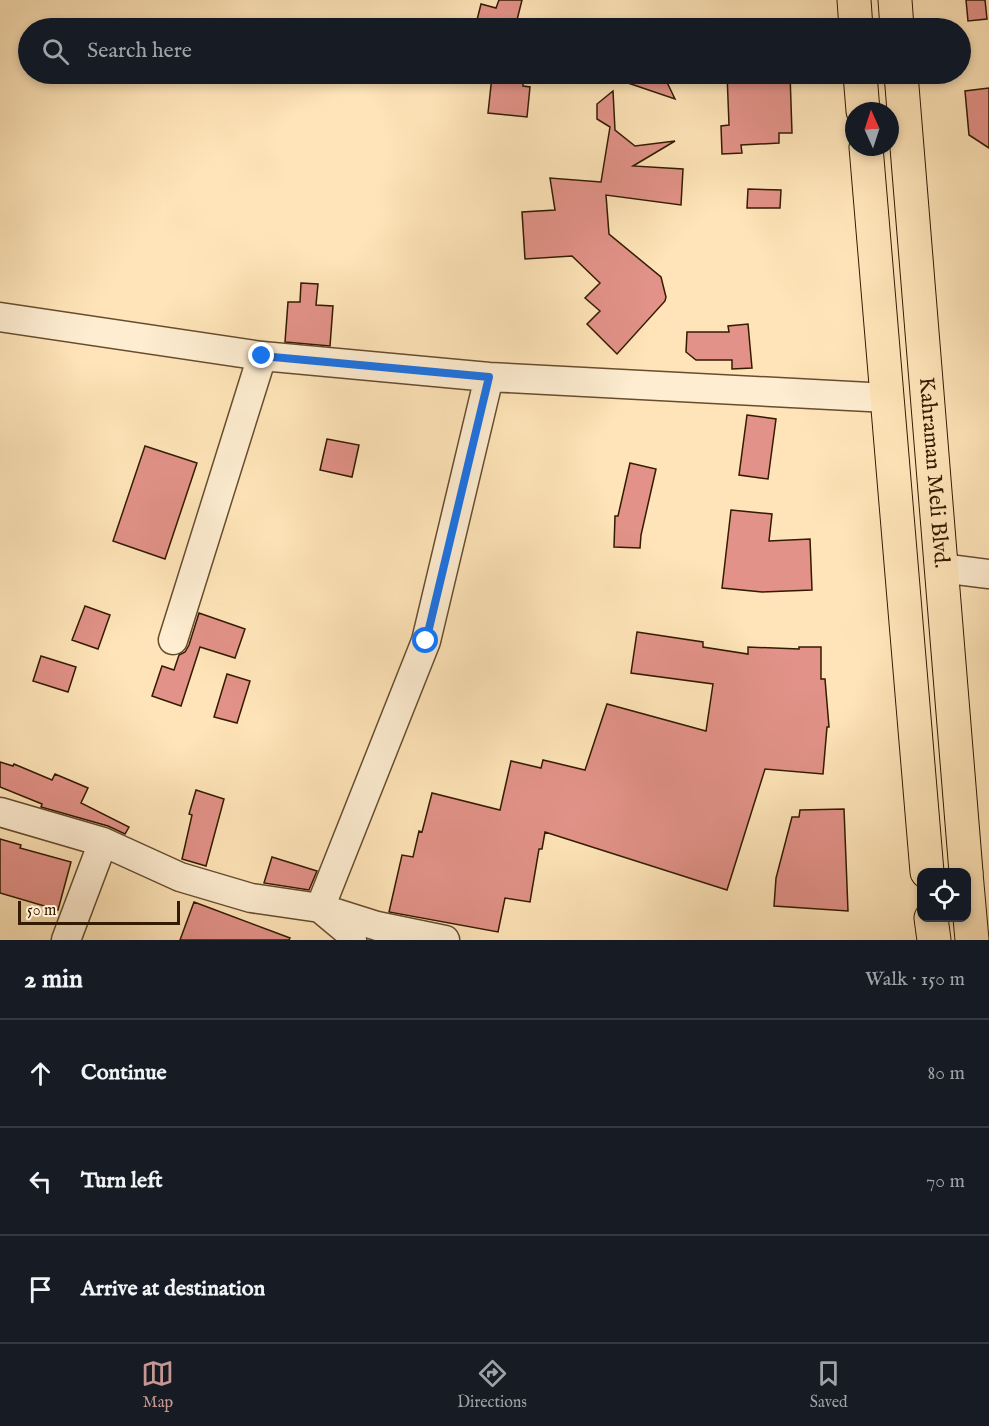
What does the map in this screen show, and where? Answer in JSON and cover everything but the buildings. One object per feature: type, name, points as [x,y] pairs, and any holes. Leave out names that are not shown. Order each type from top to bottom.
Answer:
[{"type":"highway","points":[[854,0],[855,18]]},
{"type":"highway","points":[[895,0],[896,18]]},
{"type":"highway","points":[[861,84],[862,102]]},
{"type":"highway","name":"Kahraman Meli Blvd.","points":[[902,84],[966,868]]},
{"type":"highway","name":"Kahraman Meli Blvd.","points":[[867,156],[927,868]]},
{"type":"highway","points":[[932,922],[934,940]]},
{"type":"highway","name":"Kahraman Meli Blvd.","points":[[970,922],[972,940]]},
{"type":"street","points":[[0,317],[262,356],[489,377],[888,398]]},
{"type":"street","points":[[173,640],[262,356]]},
{"type":"street","points":[[320,909],[426,641],[489,377]]},
{"type":"street","points":[[941,568],[989,574]]},
{"type":"street","points":[[0,812],[103,842],[180,877],[251,898],[320,909],[377,926],[445,940]]},
{"type":"street","points":[[66,940],[103,842]]},
{"type":"street","points":[[320,909],[350,933],[352,940]]},
{"type":"route","points":[[262,356],[489,377],[426,641]]}]
